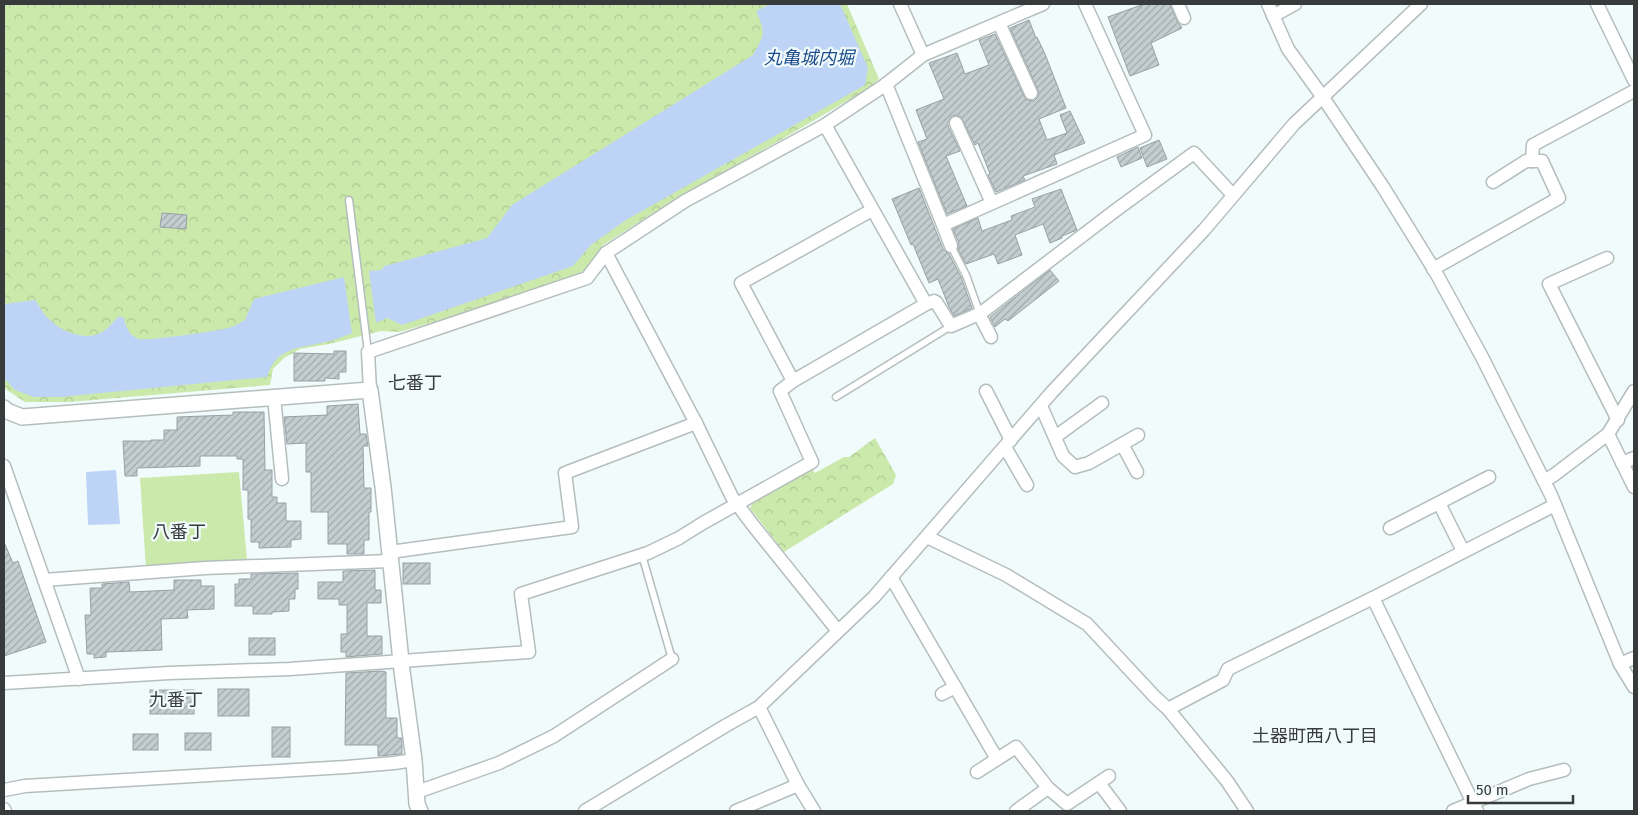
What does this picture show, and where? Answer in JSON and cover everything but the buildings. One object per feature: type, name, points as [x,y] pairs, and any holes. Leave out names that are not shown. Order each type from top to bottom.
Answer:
[{"type":"street","points":[[900,4],[922,55]]},
{"type":"street","points":[[420,811],[417,804],[414,760],[370,390],[368,352],[587,278],[606,253],[685,201],[825,124],[886,84],[922,55],[1043,4]]},
{"type":"street","points":[[943,225],[1145,136],[1085,4]]},
{"type":"street","points":[[1178,4],[1184,18]]},
{"type":"street","points":[[1295,4],[1271,10],[1288,49],[1383,187],[1434,269],[1482,357],[1544,481],[1620,664],[1634,687]]},
{"type":"street","points":[[585,811],[717,730],[759,707],[838,631],[891,577],[1041,406],[1204,230],[1294,124],[1421,4]]},
{"type":"street","points":[[1597,4],[1634,80]]},
{"type":"street","points":[[999,23],[1031,93]]},
{"type":"street","points":[[886,84],[951,246]]},
{"type":"street","points":[[1532,161],[1532,145],[1634,91]]},
{"type":"street","points":[[956,123],[992,203]]},
{"type":"street","points":[[825,124],[926,304]]},
{"type":"street","points":[[4,683],[169,673],[290,669],[529,652],[521,594],[642,555],[679,538],[702,523],[812,462],[780,391],[794,381],[934,301],[951,326],[980,314],[1116,210],[1194,154],[1233,195]]},
{"type":"street","points":[[1434,269],[1559,198],[1542,161],[1526,161],[1493,182]]},
{"type":"street","points":[[794,381],[741,283],[872,210]]},
{"type":"street","points":[[606,253],[737,504],[838,631]]},
{"type":"street","points":[[1607,258],[1549,284],[1618,420]]},
{"type":"street","points":[[980,314],[990,336]]},
{"type":"street","points":[[4,408],[22,417],[370,390]]},
{"type":"street","points":[[986,391],[1027,485]]},
{"type":"street","points":[[1544,481],[1554,476],[1608,434],[1634,391]]},
{"type":"street","points":[[274,397],[282,479]]},
{"type":"street","points":[[1055,437],[1102,403]]},
{"type":"street","points":[[1041,406],[1063,456],[1075,467],[1089,463],[1138,435]]},
{"type":"street","points":[[44,580],[390,557],[572,527],[565,473],[696,423]]},
{"type":"street","points":[[1608,434],[1634,487]]},
{"type":"street","points":[[1122,444],[1137,472]]},
{"type":"street","points":[[1622,463],[1634,458]]},
{"type":"street","points":[[4,466],[79,679]]},
{"type":"street","points":[[1390,528],[1488,477]]},
{"type":"street","points":[[1439,503],[1464,551]]},
{"type":"street","points":[[1168,709],[1223,680],[1228,669],[1373,598],[1555,505]]},
{"type":"street","points":[[927,537],[1006,575],[1087,624],[1168,709],[1227,781],[1247,811]]},
{"type":"street","points":[[891,577],[997,759]]},
{"type":"street","points":[[1373,598],[1475,807]]},
{"type":"street","points":[[930,644],[941,637]]},
{"type":"street","points":[[1620,664],[1634,658]]},
{"type":"street","points":[[417,792],[499,763],[554,736],[672,659]]},
{"type":"street","points":[[942,694],[954,687]]},
{"type":"street","points":[[759,707],[798,785],[814,811]]},
{"type":"street","points":[[977,772],[1016,747],[1048,788],[1066,804],[1104,779],[1120,811]]},
{"type":"street","points":[[4,790],[34,785],[356,766],[414,760]]},
{"type":"street","points":[[1453,811],[1475,807],[1529,779],[1540,771],[1564,770]]},
{"type":"street","points":[[736,811],[798,785]]},
{"type":"street","points":[[1021,809],[1048,788]]},
{"type":"street","points":[[417,792],[426,811]]},
{"type":"lane","points":[[349,200],[356,271],[368,352]]},
{"type":"lane","points":[[951,246],[966,275],[980,314]]},
{"type":"lane","points":[[836,396],[951,326]]},
{"type":"lane","points":[[642,555],[672,659]]},
{"type":"green space","points":[[4,4],[847,4],[879,79],[869,88],[675,199],[603,245],[585,270],[573,277],[481,309],[399,332],[381,331],[300,349],[284,358],[273,369],[270,385],[69,402],[25,402],[4,386]]},
{"type":"green space","points":[[875,438],[896,475],[893,484],[784,552],[750,508],[753,502],[811,468],[815,473],[844,457],[849,457]]},
{"type":"green space","points":[[239,472],[247,560],[146,568],[140,478]]},
{"type":"water","name":"丸亀城内堀","points":[[770,4],[840,4],[868,68],[865,85],[626,220],[591,245],[573,266],[402,325],[387,318],[376,323],[369,271],[381,270],[385,266],[487,238],[512,205],[753,55],[763,33],[756,11]]},
{"type":"water","points":[[344,277],[352,333],[329,341],[290,350],[276,360],[267,377],[60,397],[34,397],[15,390],[4,378],[4,304],[35,300],[45,314],[58,326],[66,331],[82,336],[98,334],[107,329],[119,316],[124,318],[128,331],[136,338],[155,339],[224,329],[245,320],[254,299]]},
{"type":"water","points":[[116,470],[120,524],[88,525],[86,472]]},
{"type":"district","name":"七番丁","points":[[415,383]]},
{"type":"district","name":"八番丁","points":[[179,532]]},
{"type":"district","name":"九番丁","points":[[176,700]]},
{"type":"district","name":"土器町西八丁目","points":[[1315,736]]}]
